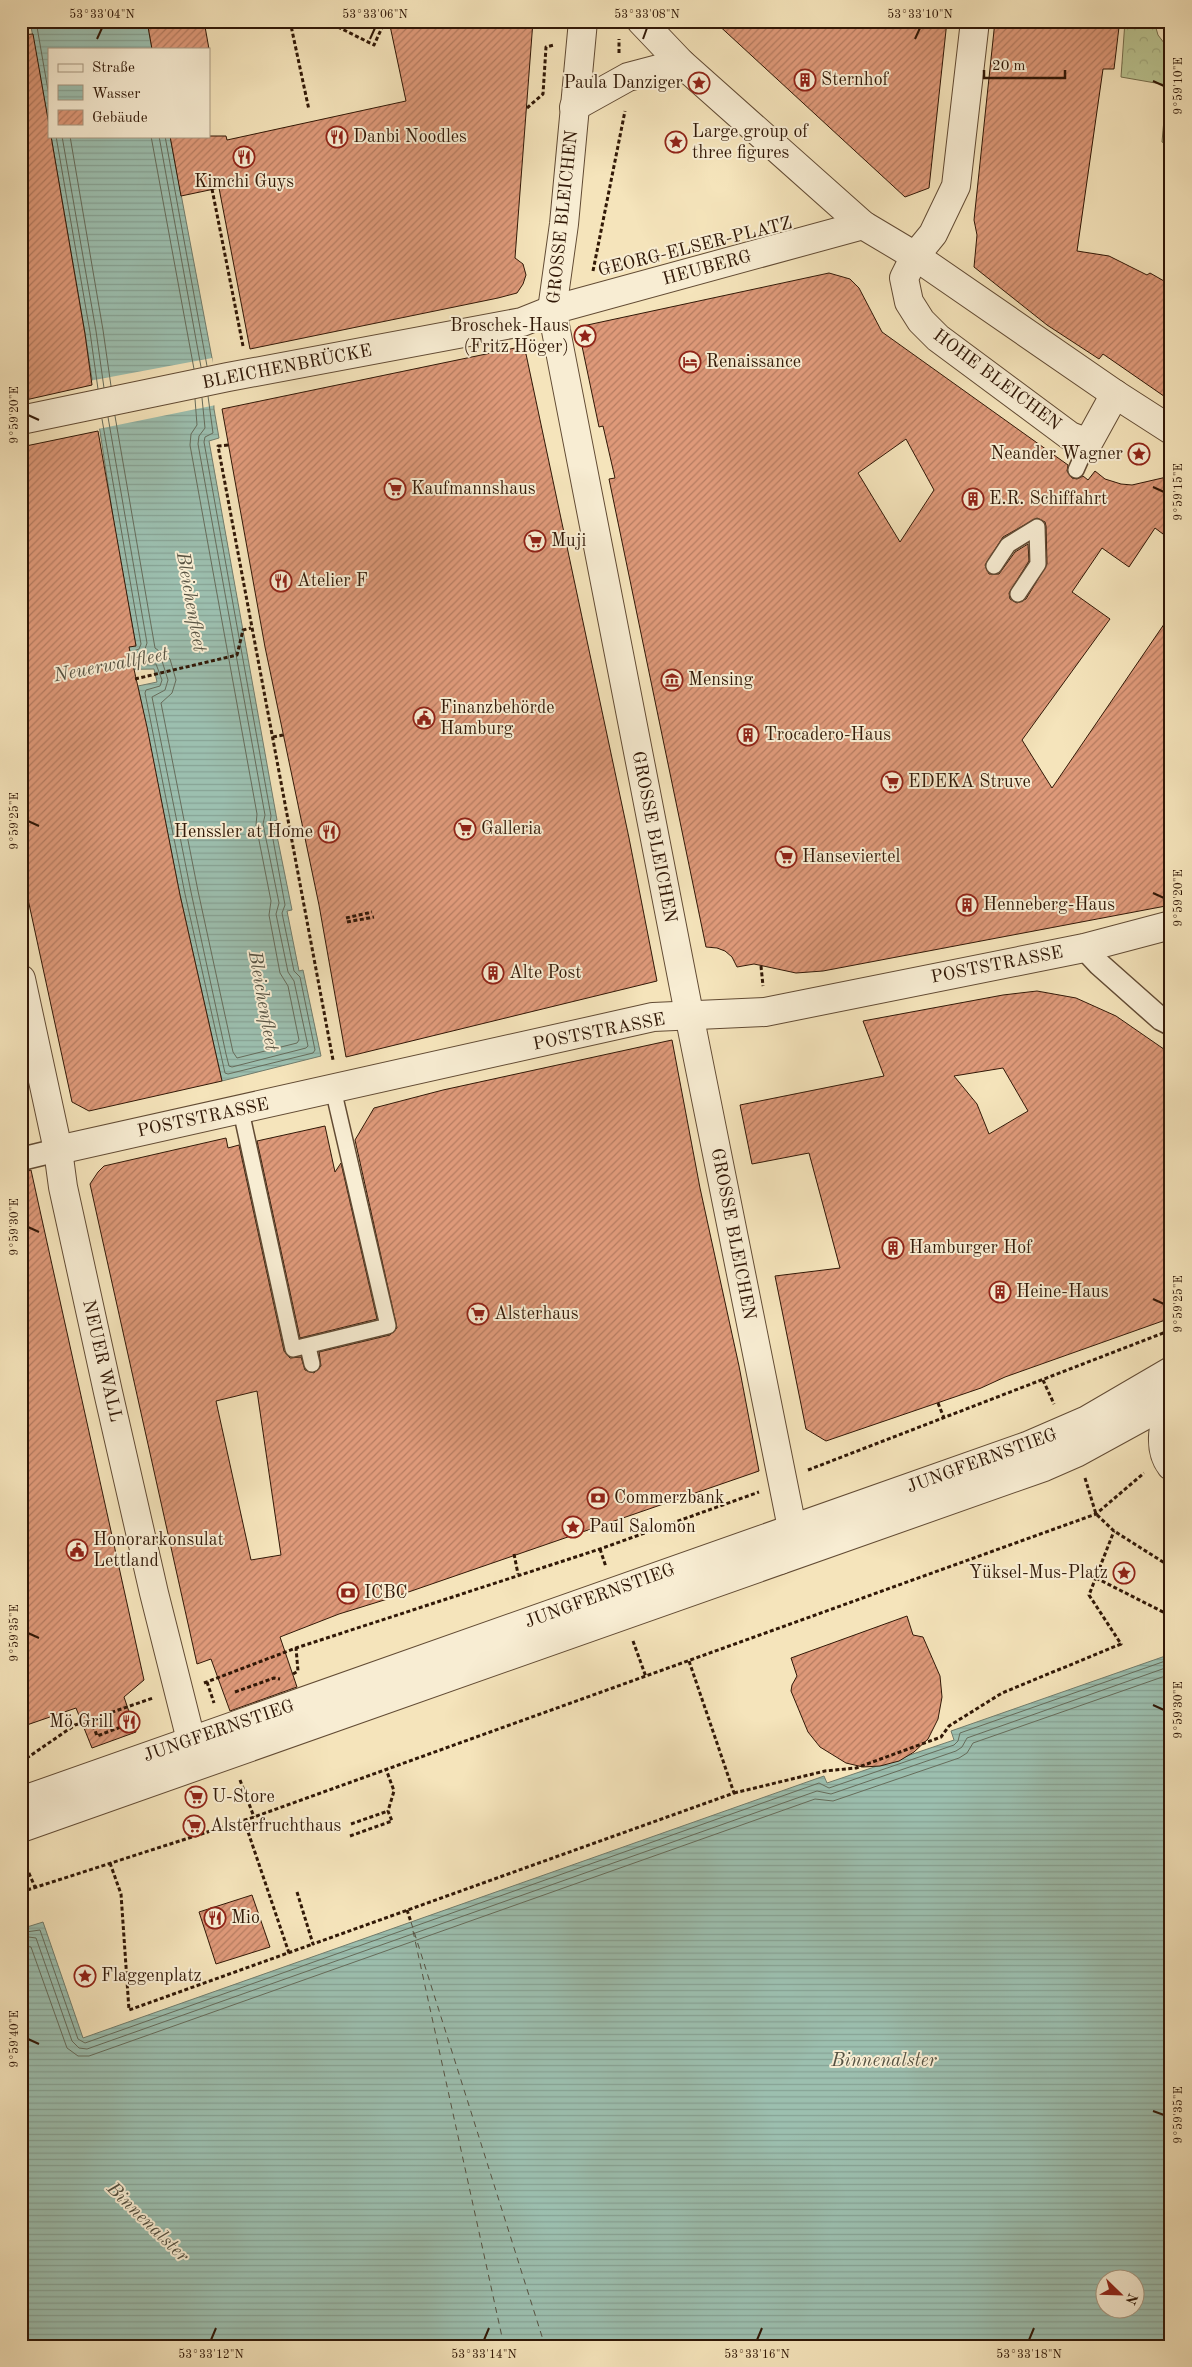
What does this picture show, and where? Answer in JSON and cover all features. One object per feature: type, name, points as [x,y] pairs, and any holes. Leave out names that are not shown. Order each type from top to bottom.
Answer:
[{"type":"street","name":"GROSSE BLEICHEN","points":[[583,21],[564,224],[552,310],[689,1017],[792,1528],[792,1540],[780,1560]]},
{"type":"street","points":[[641,21],[681,63],[863,225],[915,256],[1115,394],[1171,430]]},
{"type":"street","name":"HOHE BLEICHEN","points":[[975,21],[956,186],[933,234],[915,256],[904,278],[909,302],[921,321],[938,338],[1070,436],[1088,444]]},
{"type":"street","name":"GROSSE BLEICHEN","points":[[574,107],[628,77],[681,63]]},
{"type":"street","name":"HEUBERG","points":[[552,310],[863,225]]},
{"type":"street","name":"BLEICHENBRÜCKE","points":[[21,420],[216,380],[522,322],[552,310]]},
{"type":"street","points":[[1088,444],[1115,394]]},
{"type":"street","name":"POSTSTRASSE","points":[[58,1150],[653,1017],[689,1017],[765,1012],[1084,948],[1171,926]]},
{"type":"street","points":[[1084,948],[1147,1007],[1171,1024]]},
{"type":"street","name":"NEUER WALL","points":[[21,979],[58,1150],[63,1187],[108,1392],[154,1593],[191,1740]]},
{"type":"street","points":[[21,1159],[58,1150]]},
{"type":"street","name":"JUNGFERNSTIEG","points":[[21,1801],[1059,1433],[1118,1403],[1171,1371]]},
{"type":"street","points":[[1158,1469],[1165,1458],[1163,1432],[1171,1401]]},
{"type":"street","name":"JUNGFERNSTIEG","points":[[21,1828],[1044,1467],[1076,1453],[1171,1401]]},
{"type":"lane","points":[[1076,470],[1088,444]]},
{"type":"lane","points":[[994,566],[1008,544],[1037,527],[1038,564],[1018,594]]},
{"type":"lane","points":[[241,1110],[293,1349],[308,1346],[388,1326],[336,1089]]},
{"type":"lane","points":[[308,1346],[312,1364]]},
{"type":"path","points":[[290,21],[309,110]]},
{"type":"path","points":[[326,21],[374,46],[385,21]]},
{"type":"path","points":[[527,108],[543,94],[546,47],[556,45]]},
{"type":"path","points":[[586,301],[630,85],[626,65],[617,51]]},
{"type":"path","points":[[212,189],[240,335]]},
{"type":"path","points":[[228,445],[218,446],[273,737],[336,1089]]},
{"type":"path","points":[[135,679],[237,655],[243,630],[251,628]]},
{"type":"path","points":[[273,737],[283,735]]},
{"type":"path","points":[[346,918],[372,912]]},
{"type":"path","points":[[347,922],[374,917]]},
{"type":"path","points":[[208,1682],[296,1648],[518,1574],[600,1549],[782,1483],[818,1465],[1171,1330]]},
{"type":"path","points":[[1043,1380],[1055,1406]]},
{"type":"path","points":[[938,1403],[944,1418]]},
{"type":"path","points":[[21,1892],[254,1817],[1096,1514],[1158,1469]]},
{"type":"path","points":[[1083,1470],[1096,1514],[1114,1531],[1171,1567]]},
{"type":"path","points":[[110,1863],[121,1894],[129,2010],[734,1793],[825,1771],[856,1768],[941,1737],[949,1726],[961,1721],[1002,1693],[1121,1644],[1089,1595],[1114,1531]]},
{"type":"path","points":[[514,1554],[518,1574]]},
{"type":"path","points":[[1096,1578],[1171,1616]]},
{"type":"path","points":[[630,1633],[646,1677]]},
{"type":"path","points":[[290,1675],[298,1671],[296,1648]]},
{"type":"path","points":[[689,1661],[734,1793]]},
{"type":"path","points":[[235,1692],[274,1678]]},
{"type":"path","points":[[21,1762],[75,1725],[155,1698]]},
{"type":"path","points":[[91,1719],[97,1736],[134,1722]]},
{"type":"path","points":[[350,1836],[392,1821],[388,1812],[394,1791],[386,1769]]},
{"type":"path","points":[[237,1772],[254,1817]]},
{"type":"path","points":[[351,1824],[388,1812]]},
{"type":"path","points":[[244,1820],[290,1953]]},
{"type":"path","points":[[23,1858],[35,1887]]},
{"type":"path","points":[[297,1892],[313,1944]]},
{"type":"path","points":[[407,1910],[411,1922]]},
{"type":"green space","points":[[1125,21],[1154,21],[1158,35],[1171,52],[1171,147],[1162,142],[1167,85],[1121,77]]},
{"type":"water","points":[[30,21],[147,21],[152,48],[48,48],[48,120]]},
{"type":"water","points":[[51,138],[170,138],[212,358],[214,409],[219,438],[209,441],[277,820],[274,821],[292,910],[287,911],[299,971],[303,970],[321,1056],[222,1081],[180,895],[138,686],[157,682],[154,669],[21,671],[136,645],[117,543],[85,333]]},
{"type":"water","name":"Binnenalster","points":[[1171,1654],[1171,2346],[21,2346],[21,1911],[27,1927],[43,1922],[83,2038],[824,1776],[827,1783],[954,1740],[951,1731]]},
{"type":"pier","points":[[212,358],[215,373],[216,405],[98,429],[89,381]]},
{"type":"building","points":[[147,21],[204,21],[209,48],[152,48]]},
{"type":"building","points":[[389,21],[533,21],[515,258],[523,264],[526,275],[523,284],[517,293],[498,298],[250,349],[219,188],[181,196],[170,138],[226,136],[227,140],[406,101]]},
{"type":"building","points":[[714,21],[947,21],[929,188],[905,197]]},
{"type":"building","points":[[995,21],[1085,21],[1119,27],[1114,69],[1103,69],[1077,251],[1109,256],[1147,275],[1150,273],[1171,285],[1171,401],[1103,354],[1099,359],[1047,325],[974,267],[977,235],[974,220]]},
{"type":"building","points":[[33,34],[48,119],[48,138],[51,138],[92,385],[21,401],[21,35]]},
{"type":"building","points":[[829,273],[850,279],[859,288],[882,332],[1068,465],[1067,471],[1072,478],[1077,479],[1083,476],[1088,480],[1095,471],[1105,479],[1132,485],[1171,476],[1171,540],[1155,528],[1129,567],[1102,548],[1072,592],[1110,619],[1022,740],[1052,788],[1171,614],[1171,905],[823,971],[796,973],[754,964],[737,967],[732,957],[725,951],[706,947],[609,479],[615,478],[603,426],[599,427],[578,327]],"holes":[[[906,439],[934,490],[900,542],[858,473]],[[1037,518],[1045,522],[1046,526],[1047,564],[1026,599],[1017,603],[1010,599],[1009,593],[1029,561],[1028,544],[1015,552],[999,574],[989,574],[985,565],[1003,537]]]},
{"type":"building","points":[[515,348],[526,354],[629,838],[657,981],[346,1057],[319,905],[265,647],[222,409]]},
{"type":"building","points":[[98,431],[136,646],[129,647],[147,727],[180,895],[222,1081],[89,1111],[72,1102],[21,867],[21,447]]},
{"type":"building","points":[[1037,991],[1076,998],[1116,1016],[1171,1054],[1171,1318],[1005,1377],[981,1388],[826,1441],[806,1429],[775,1276],[840,1268],[809,1153],[752,1164],[740,1105],[884,1076],[863,1021],[1003,995]],"holes":[[[1003,1068],[1028,1111],[989,1134],[977,1104],[954,1076]]]},
{"type":"building","points":[[672,1040],[700,1188],[739,1366],[759,1471],[394,1597],[339,1614],[280,1637],[297,1687],[230,1711],[211,1659],[197,1664],[90,1184],[104,1166],[226,1138],[228,1148],[239,1145],[284,1351],[290,1358],[301,1357],[305,1370],[314,1373],[321,1366],[319,1352],[390,1335],[397,1328],[355,1140],[374,1108],[443,1090]],"holes":[[[257,1391],[281,1555],[251,1560],[216,1401]]]},
{"type":"building","points":[[325,1126],[335,1172],[341,1163],[377,1319],[300,1338],[257,1141]]},
{"type":"building","points":[[31,1170],[144,1680],[124,1697],[136,1732],[92,1748],[76,1708],[21,1727],[21,1172]]},
{"type":"building","points":[[907,1616],[913,1635],[923,1637],[940,1676],[942,1697],[938,1719],[928,1739],[914,1752],[899,1761],[880,1766],[863,1767],[846,1763],[820,1747],[808,1732],[791,1691],[797,1676],[791,1658]]},
{"type":"building","points":[[252,1895],[270,1947],[216,1964],[199,1912]]},
{"type":"ferry route","points":[[411,1922],[545,2346]]},
{"type":"ferry route","points":[[413,1931],[504,2346]]},
{"type":"place","name":"Sternhof","points":[[805,80]]},
{"type":"place","name":"Paula Danziger","points":[[699,83]]},
{"type":"place","name":"Danbi Noodles","points":[[337,137]]},
{"type":"place","name":"Large group of three figures","points":[[676,142]]},
{"type":"place","name":"Kimchi Guys","points":[[244,157]]},
{"type":"place","name":"Broschek-Haus (Fritz Höger)","points":[[585,336]]},
{"type":"place","name":"Renaissance","points":[[690,362]]},
{"type":"place","name":"Neander Wagner","points":[[1139,454]]},
{"type":"place","name":"Kaufmannshaus","points":[[395,489]]},
{"type":"place","name":"E.R. Schiffahrt","points":[[973,499]]},
{"type":"place","name":"Muji","points":[[535,541]]},
{"type":"place","name":"Atelier F","points":[[281,581]]},
{"type":"place","name":"Mensing","points":[[672,680]]},
{"type":"place","name":"Finanzbehörde Hamburg","points":[[424,718]]},
{"type":"place","name":"Trocadero-Haus","points":[[748,735]]},
{"type":"place","name":"EDEKA Struve","points":[[892,782]]},
{"type":"place","name":"Galleria","points":[[465,829]]},
{"type":"place","name":"Henssler at Home","points":[[329,832]]},
{"type":"place","name":"Hanseviertel","points":[[786,857]]},
{"type":"place","name":"Henneberg-Haus","points":[[967,905]]},
{"type":"place","name":"Alte Post","points":[[493,973]]},
{"type":"place","name":"Hamburger Hof","points":[[893,1248]]},
{"type":"place","name":"Heine-Haus","points":[[1000,1292]]},
{"type":"place","name":"Alsterhaus","points":[[478,1314]]},
{"type":"place","name":"Commerzbank","points":[[598,1498]]},
{"type":"place","name":"Paul Salomon","points":[[573,1527]]},
{"type":"place","name":"Honorarkonsulat Lettland","points":[[77,1550]]},
{"type":"place","name":"Yüksel-Mus-Platz","points":[[1124,1573]]},
{"type":"place","name":"ICBC","points":[[348,1593]]},
{"type":"place","name":"Mö Grill","points":[[129,1722]]},
{"type":"place","name":"U-Store","points":[[196,1797]]},
{"type":"place","name":"Alsterfruchthaus","points":[[194,1826]]},
{"type":"place","name":"Mio","points":[[215,1918]]},
{"type":"place","name":"Flaggenplatz","points":[[85,1976]]},
{"type":"water label","name":"Bleichenfleet","points":[[190,602]]},
{"type":"water label","name":"Neuerwallfleet","points":[[111,666]]},
{"type":"water label","name":"Bleichenfleet","points":[[262,1001]]}]
